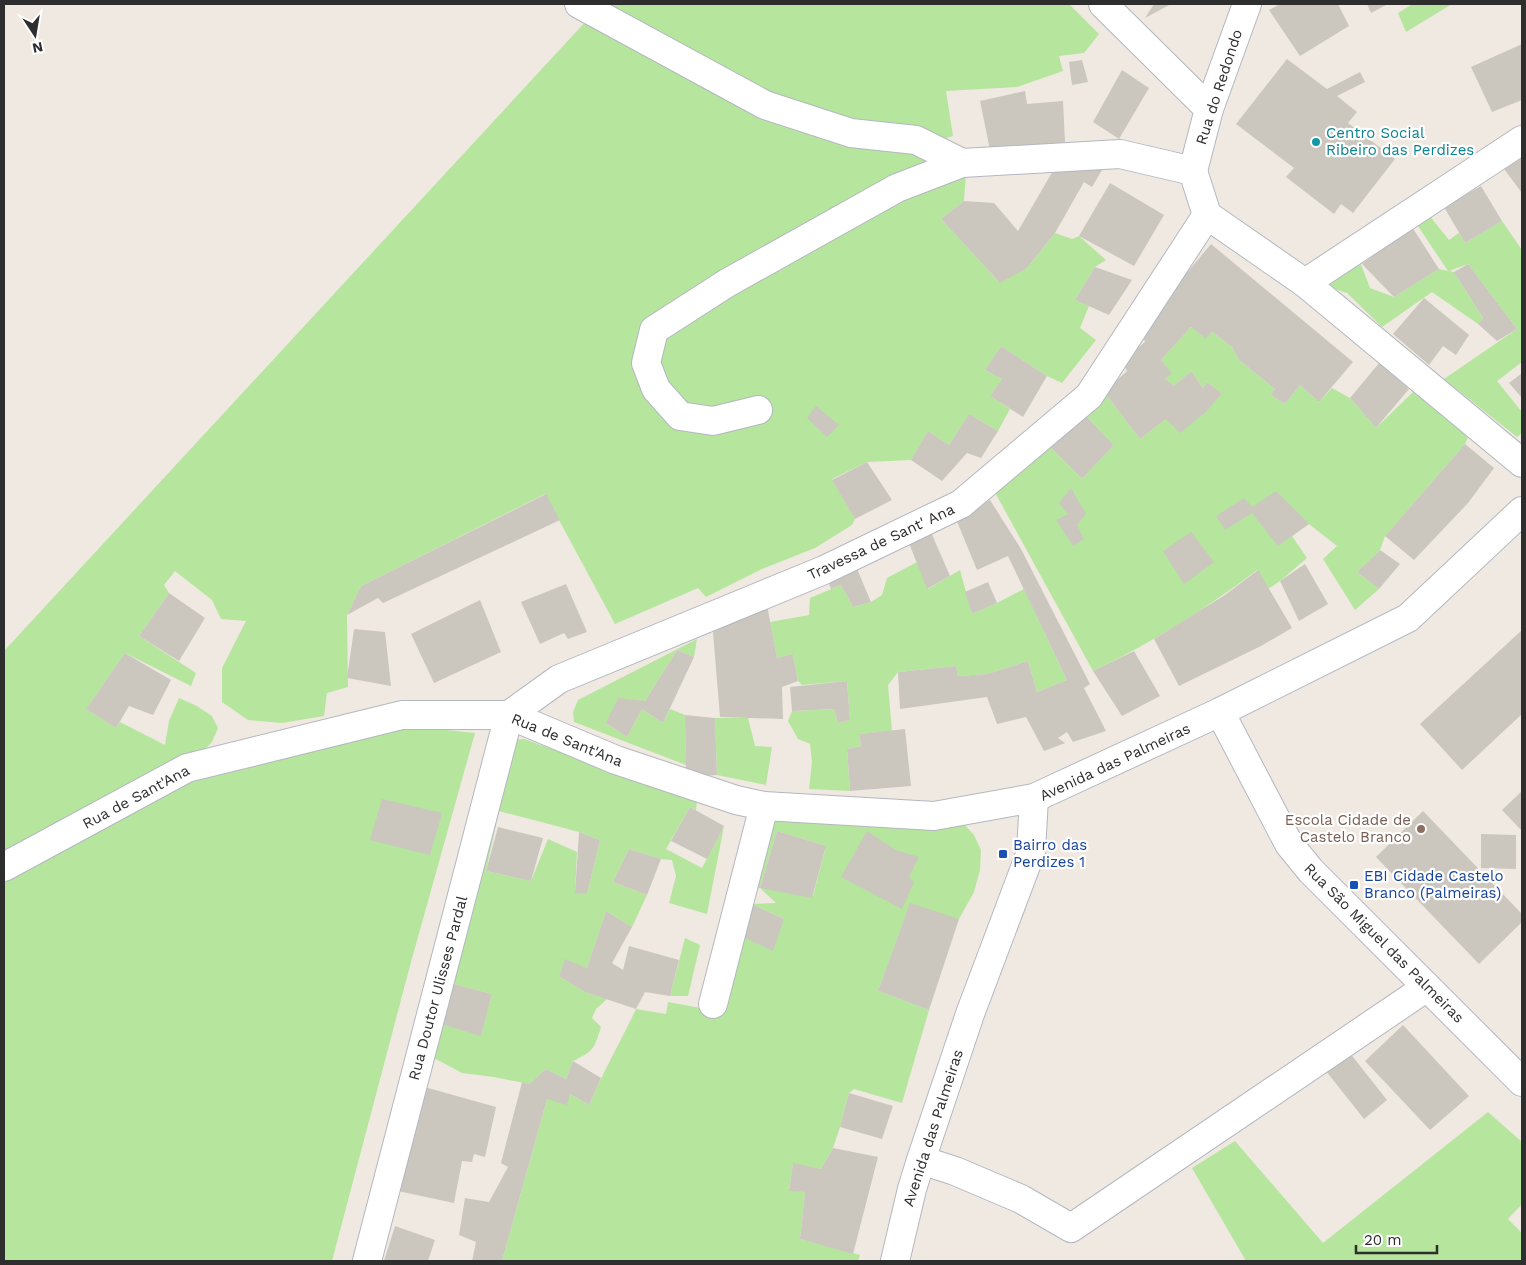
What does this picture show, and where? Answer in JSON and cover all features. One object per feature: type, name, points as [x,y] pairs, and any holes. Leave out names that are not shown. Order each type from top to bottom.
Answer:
[{"type":"street","points":[[579,4],[765,105],[851,132],[916,140],[962,163]]},
{"type":"street","points":[[1103,4],[1209,109]]},
{"type":"street","name":"Rua do Redondo","points":[[1193,171],[1209,109],[1247,4]]},
{"type":"street","points":[[1305,283],[1522,140]]},
{"type":"street","points":[[758,410],[713,421],[680,416],[656,389],[646,363],[654,330],[727,283],[897,188],[962,163],[1120,154],[1193,171],[1207,215],[1305,283],[1522,463]]},
{"type":"street","name":"Travessa de Sant' Ana","points":[[509,716],[559,679],[824,570],[961,504],[1089,396],[1207,215]]},
{"type":"street","name":"Avenida das Palmeiras","points":[[895,1261],[920,1160],[970,1014],[1031,852],[1034,798],[1220,712],[1408,618],[1522,511]]},
{"type":"street","name":"Rua São Miguel das Palmeiras","points":[[1220,712],[1289,844],[1311,871],[1522,1082]]},
{"type":"street","name":"Rua de Sant'Ana","points":[[4,867],[188,768],[402,715],[509,716],[616,760],[736,800],[764,806],[934,816],[1034,798]]},
{"type":"street","name":"Rua Doutor Ulisses Pardal","points":[[367,1261],[509,716]]},
{"type":"street","points":[[712,1004],[764,806]]},
{"type":"street","points":[[920,1160],[955,1171],[1021,1199],[1071,1228],[1427,987]]},
{"type":"green space","points":[[603,4],[1069,4],[1099,34],[1084,53],[1059,56],[1063,71],[1017,87],[946,91],[953,136],[927,144],[777,103]]},
{"type":"green space","points":[[1413,4],[1452,4],[1406,32],[1398,13]]},
{"type":"green space","points":[[588,19],[760,109],[930,154],[917,179],[966,172],[964,201],[941,219],[999,282],[1027,268],[1055,233],[1072,239],[1079,236],[1106,260],[1095,267],[1075,300],[1089,306],[1080,328],[1096,340],[1062,383],[1047,376],[1001,346],[985,370],[1002,379],[990,396],[1010,409],[998,431],[969,414],[949,445],[928,431],[911,460],[867,462],[832,479],[855,519],[852,525],[815,548],[762,569],[706,597],[698,588],[615,624],[545,494],[361,586],[347,615],[348,687],[327,693],[324,716],[282,723],[248,720],[222,702],[222,668],[246,621],[221,619],[212,600],[175,571],[164,585],[169,593],[139,636],[196,673],[191,686],[125,653],[86,709],[116,728],[120,722],[165,745],[169,721],[179,698],[197,706],[212,716],[218,728],[212,742],[202,752],[4,856],[4,651]]},
{"type":"green space","points":[[1428,214],[1449,240],[1459,233],[1465,243],[1502,221],[1522,250],[1522,362],[1497,381],[1522,412],[1522,433],[1517,437],[1444,379],[1517,329],[1468,264],[1449,271],[1454,272],[1483,318],[1478,324],[1432,292],[1382,327],[1347,293],[1329,287],[1333,264],[1355,249],[1370,288],[1394,297],[1439,269],[1448,271],[1416,223]]},
{"type":"green space","points":[[1191,327],[1206,338],[1212,332],[1232,347],[1239,360],[1275,389],[1271,395],[1285,404],[1300,385],[1319,402],[1332,388],[1350,398],[1376,428],[1414,391],[1470,433],[1465,444],[1385,536],[1380,550],[1357,572],[1379,589],[1355,610],[1323,559],[1337,546],[1309,524],[1292,536],[1307,558],[1280,581],[1268,589],[1257,570],[1178,625],[1093,671],[992,487],[1050,447],[1082,479],[1114,445],[1086,416],[1104,392],[1140,439],[1166,419],[1222,393],[1207,382],[1203,388],[1191,371],[1174,386],[1165,378],[1171,373],[1161,360]]},
{"type":"green space","points":[[917,562],[928,589],[960,570],[972,614],[1024,589],[1067,680],[1037,692],[1028,661],[987,674],[958,676],[956,666],[898,672],[888,685],[892,731],[859,734],[861,746],[847,749],[850,791],[809,789],[812,762],[810,744],[798,739],[788,721],[792,711],[834,709],[838,723],[850,720],[847,681],[802,685],[798,681],[793,654],[777,658],[770,622],[809,615],[810,598],[841,585],[853,607],[871,602],[882,595],[887,578]]},
{"type":"green space","points":[[697,639],[694,657],[677,650],[645,701],[606,723],[627,737],[642,709],[663,723],[670,709],[685,715],[686,765],[574,722],[573,712],[578,700]]},
{"type":"green space","points":[[715,718],[748,718],[755,746],[772,747],[766,785],[717,775]]},
{"type":"green space","points":[[401,725],[475,733],[411,962],[332,1261],[4,1261],[4,878],[210,771]]},
{"type":"green space","points":[[524,739],[697,800],[696,810],[690,807],[666,849],[702,868],[724,826],[707,914],[669,903],[676,876],[672,860],[661,859],[629,849],[613,882],[647,895],[632,927],[606,911],[587,968],[565,960],[559,976],[585,992],[607,999],[596,1009],[592,1018],[601,1027],[597,1040],[589,1052],[573,1061],[566,1079],[546,1069],[529,1084],[462,1073],[432,1057],[441,1024],[481,1035],[492,994],[450,983],[512,740]],"holes":[[[499,811],[579,832],[600,840],[587,894],[575,892],[577,852],[548,839],[531,881],[486,871]]]},
{"type":"green space","points":[[780,820],[962,822],[974,835],[981,850],[980,870],[974,892],[959,919],[907,912],[878,991],[929,1010],[902,1103],[854,1089],[849,1093],[833,1148],[821,1169],[793,1164],[789,1190],[805,1192],[800,1239],[860,1255],[858,1261],[502,1261],[547,1099],[570,1094],[589,1105],[636,1009],[666,1014],[668,1002],[722,1012],[741,936],[784,919],[752,904],[776,903],[760,888],[751,889],[764,827]],"holes":[[[777,831],[826,846],[813,896],[760,888]]]},
{"type":"green space","points":[[685,938],[700,945],[688,996],[670,996]]},
{"type":"green space","points":[[1488,1112],[1522,1142],[1522,1204],[1508,1219],[1522,1233],[1522,1261],[1246,1261],[1192,1168],[1235,1141],[1323,1243]]},
{"type":"building","points":[[1154,4],[1171,4],[1145,18]]},
{"type":"building","points":[[1280,4],[1338,4],[1349,26],[1300,56],[1269,10]]},
{"type":"building","points":[[1367,4],[1388,4],[1371,13]]},
{"type":"building","points":[[1522,44],[1522,100],[1492,112],[1471,67]]},
{"type":"building","name":"Centro Social Ribeiro das Perdizes","points":[[1287,59],[1327,89],[1360,72],[1365,82],[1337,96],[1357,112],[1348,123],[1395,159],[1353,213],[1341,204],[1334,214],[1286,177],[1294,168],[1236,124]]},
{"type":"building","points":[[1082,60],[1088,82],[1072,85],[1069,62]]},
{"type":"building","points":[[1122,70],[1149,88],[1119,139],[1093,122]]},
{"type":"building","points":[[1025,91],[1027,104],[1063,101],[1065,143],[990,150],[980,101]]},
{"type":"building","points":[[1522,158],[1522,193],[1504,169]]},
{"type":"building","points":[[1089,162],[1102,170],[1092,187],[1084,182],[1055,233],[1027,268],[1000,283],[941,219],[964,201],[994,203],[1018,231],[1054,169]]},
{"type":"building","points":[[1110,183],[1164,215],[1134,266],[1079,236]]},
{"type":"building","points":[[1481,186],[1502,221],[1465,243],[1444,207]]},
{"type":"building","points":[[1412,227],[1439,269],[1394,297],[1362,264]]},
{"type":"building","points":[[1211,244],[1353,362],[1319,402],[1300,385],[1285,404],[1271,395],[1275,389],[1239,360],[1232,347],[1212,332],[1206,339],[1191,327],[1161,360],[1172,373],[1165,378],[1174,386],[1191,371],[1203,388],[1207,382],[1222,393],[1206,412],[1180,433],[1166,419],[1140,439],[1104,392],[1127,371],[1122,361],[1145,342],[1140,329]]},
{"type":"building","points":[[1468,264],[1517,329],[1497,341],[1478,324],[1483,318],[1454,272]]},
{"type":"building","points":[[1095,267],[1132,280],[1109,315],[1075,300]]},
{"type":"building","points":[[1424,298],[1469,335],[1456,355],[1443,346],[1429,365],[1393,334]]},
{"type":"building","points":[[1001,346],[1047,376],[1023,417],[990,396],[1002,379],[985,370]]},
{"type":"building","points":[[1380,362],[1409,389],[1376,428],[1350,398]]},
{"type":"building","points":[[1522,373],[1522,398],[1509,383]]},
{"type":"building","points":[[816,406],[839,425],[827,437],[807,418]]},
{"type":"building","points":[[969,414],[998,431],[981,458],[967,453],[942,481],[911,460],[928,431],[949,445]]},
{"type":"building","points":[[1086,416],[1114,445],[1082,479],[1050,447]]},
{"type":"building","points":[[1465,444],[1494,468],[1468,503],[1414,560],[1385,536]]},
{"type":"building","points":[[867,462],[892,500],[855,519],[832,480]]},
{"type":"building","points":[[1071,488],[1086,514],[1077,525],[1084,539],[1073,546],[1056,520],[1068,514],[1059,503]]},
{"type":"building","points":[[1276,491],[1309,524],[1278,546],[1252,513],[1225,530],[1216,516],[1244,498],[1252,507]]},
{"type":"building","points":[[546,494],[560,520],[383,603],[378,598],[347,615],[361,586]]},
{"type":"building","points":[[990,500],[1021,549],[1090,684],[1084,688],[1106,731],[1073,742],[1067,732],[1058,738],[1065,743],[1044,751],[1026,717],[997,724],[987,697],[900,709],[898,672],[956,666],[958,676],[987,674],[1028,661],[1037,692],[1067,680],[1008,556],[977,570],[956,519]]},
{"type":"building","points":[[930,530],[950,576],[927,589],[907,538]]},
{"type":"building","points":[[1191,532],[1214,562],[1184,584],[1163,551]]},
{"type":"building","points":[[1380,550],[1400,564],[1379,589],[1357,572]]},
{"type":"building","points":[[852,557],[871,602],[853,607],[841,585],[831,589],[824,570]]},
{"type":"building","points":[[1305,564],[1328,604],[1299,621],[1280,581]]},
{"type":"building","points":[[1258,570],[1292,628],[1261,646],[1179,686],[1154,639],[1225,595]]},
{"type":"building","points":[[988,582],[997,603],[972,614],[965,592]]},
{"type":"building","points":[[566,584],[587,632],[568,639],[564,633],[540,644],[521,602]]},
{"type":"building","points":[[169,593],[205,618],[179,661],[139,636]]},
{"type":"building","points":[[480,600],[501,652],[434,683],[411,634]]},
{"type":"building","points":[[767,605],[777,658],[793,654],[798,681],[782,687],[783,719],[720,717],[713,632]]},
{"type":"building","points":[[354,629],[385,632],[391,686],[347,678]]},
{"type":"building","points":[[1522,630],[1522,714],[1462,770],[1420,724]]},
{"type":"building","points":[[677,650],[694,657],[663,723],[642,709],[627,737],[606,723],[618,698],[645,701]]},
{"type":"building","points":[[1134,651],[1160,696],[1122,716],[1093,671]]},
{"type":"building","points":[[125,653],[171,680],[153,715],[129,706],[116,728],[86,709]]},
{"type":"building","points":[[847,681],[850,720],[838,723],[834,709],[792,711],[790,687]]},
{"type":"building","points":[[685,715],[715,718],[717,775],[686,777]]},
{"type":"building","points":[[905,729],[911,786],[850,791],[847,749],[861,746],[859,734]]},
{"type":"building","points":[[1522,791],[1522,831],[1502,810]]},
{"type":"building","points":[[382,799],[442,813],[430,855],[370,840]]},
{"type":"building","points":[[690,807],[724,826],[707,859],[671,841]]},
{"type":"building","points":[[1423,811],[1522,914],[1522,922],[1479,964],[1376,857]]},
{"type":"building","points":[[498,827],[543,838],[531,881],[486,871]]},
{"type":"building","points":[[777,831],[826,846],[812,898],[760,888]]},
{"type":"building","points":[[867,831],[896,850],[919,857],[909,877],[914,882],[902,909],[841,877]]},
{"type":"building","points":[[579,832],[600,840],[587,894],[575,893]]},
{"type":"building","points":[[1481,834],[1516,835],[1516,869],[1481,868]]},
{"type":"building","points":[[629,849],[661,859],[647,895],[613,882]]},
{"type":"building","points":[[910,903],[959,919],[929,1010],[878,991]]},
{"type":"building","points":[[752,904],[784,919],[773,951],[741,936]]},
{"type":"building","points":[[606,911],[632,927],[612,963],[623,970],[629,946],[679,960],[670,996],[645,992],[636,1009],[585,992],[559,976],[565,959],[587,968]]},
{"type":"building","points":[[450,983],[492,994],[481,1036],[441,1024]]},
{"type":"building","points":[[1403,1025],[1469,1096],[1430,1130],[1365,1061]]},
{"type":"building","points":[[1349,1052],[1387,1100],[1364,1119],[1326,1071]]},
{"type":"building","points":[[573,1061],[601,1078],[589,1105],[570,1094],[567,1105],[547,1099],[502,1261],[472,1261],[476,1242],[459,1235],[465,1198],[489,1202],[508,1167],[501,1163],[522,1082],[529,1084],[546,1069],[566,1079]]},
{"type":"building","points":[[421,1086],[496,1107],[485,1157],[474,1154],[472,1162],[462,1161],[454,1203],[393,1190]]},
{"type":"building","points":[[849,1093],[893,1106],[882,1139],[840,1127]]},
{"type":"building","points":[[833,1148],[878,1157],[853,1254],[800,1239],[805,1192],[789,1191],[793,1163],[821,1169]]},
{"type":"building","points":[[395,1226],[435,1240],[428,1261],[384,1261]]},
{"type":"place","name":"Centro Social Ribeiro das Perdizes","points":[[1316,142]]},
{"type":"place","name":"Escola Cidade de Castelo Branco","points":[[1421,829]]},
{"type":"place","name":"Bairro das Perdizes 1","points":[[1003,854]]},
{"type":"place","name":"EBI Cidade Castelo Branco (Palmeiras)","points":[[1354,885]]}]
